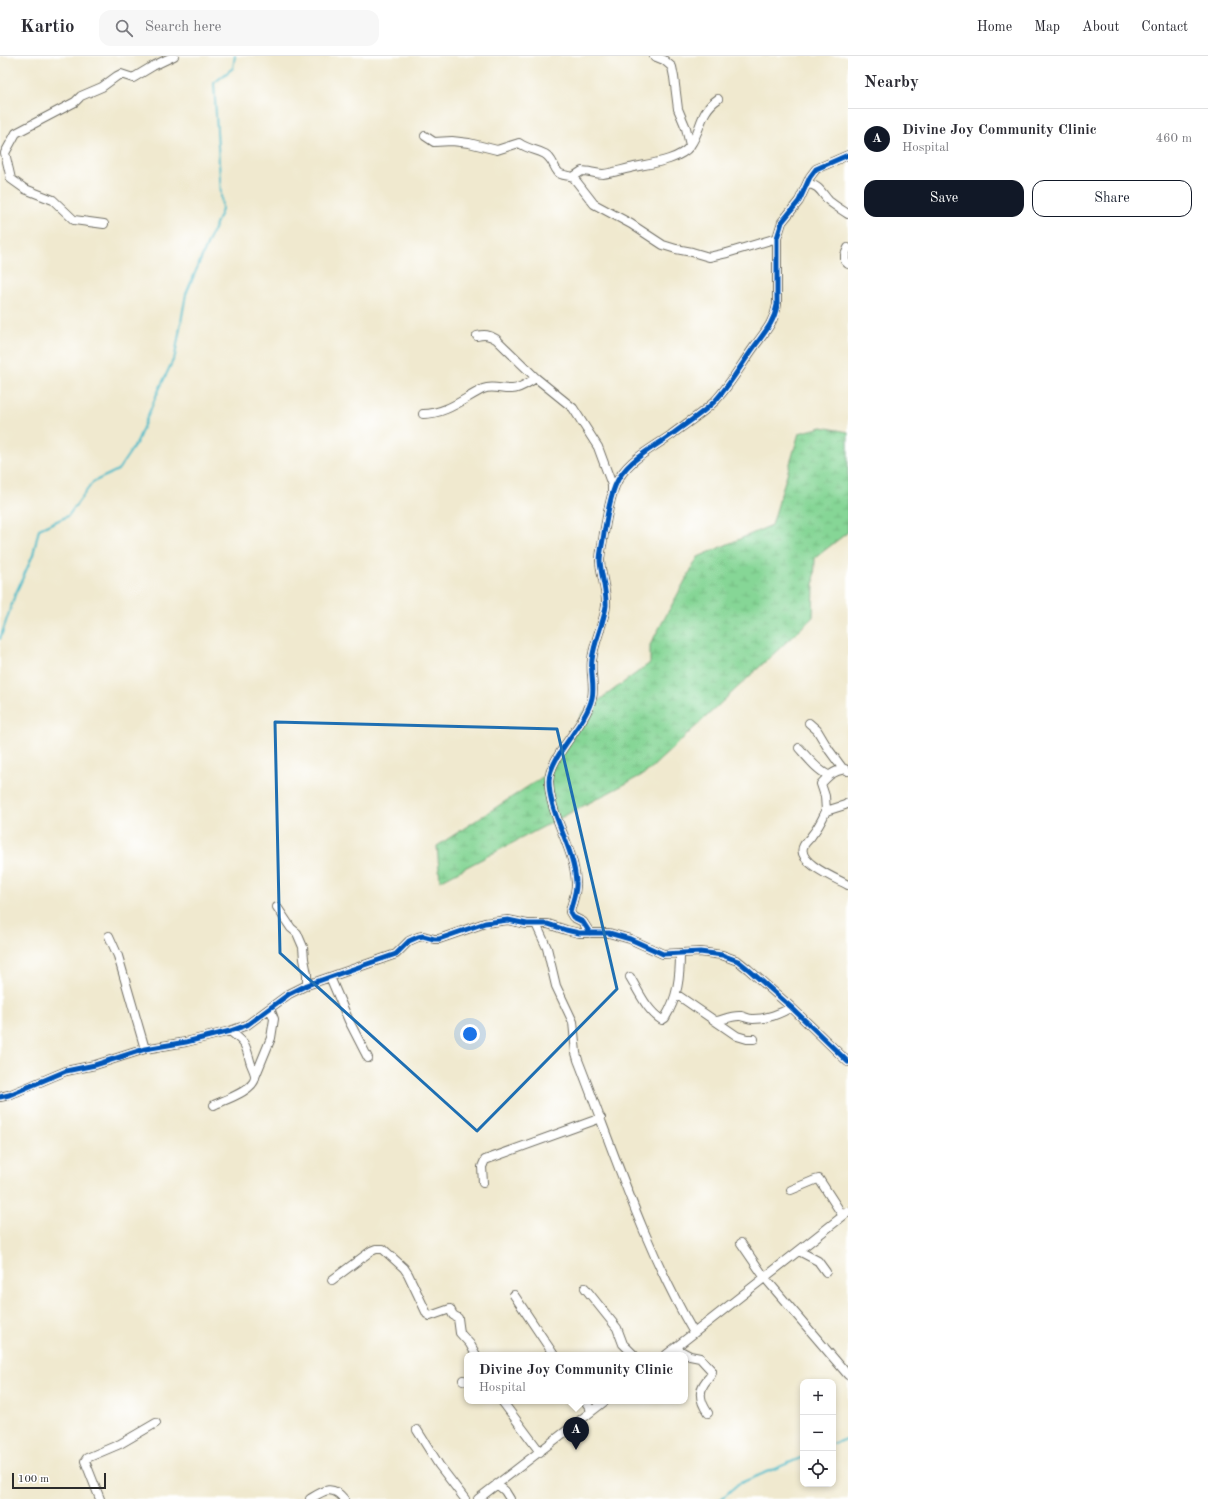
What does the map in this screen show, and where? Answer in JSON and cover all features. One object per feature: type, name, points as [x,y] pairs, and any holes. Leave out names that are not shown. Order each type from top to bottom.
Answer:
[{"type":"street","points":[[104,224],[74,220],[53,200],[25,189],[11,179],[5,153],[16,133],[75,102],[81,96],[106,84],[121,74],[132,78],[174,56]]},
{"type":"street","points":[[654,56],[664,60],[672,67],[678,109],[686,128],[690,145]]},
{"type":"street","points":[[425,136],[434,142],[452,141],[469,143],[497,150],[519,143],[551,158],[558,172],[565,176],[573,177],[582,171],[596,174],[608,173],[658,162],[680,154],[695,138],[704,113],[708,107],[718,99]]},
{"type":"street","points":[[611,498],[615,485],[624,469],[714,401],[770,326],[778,305],[776,264],[777,238],[782,222],[799,202],[816,169],[848,155]]},
{"type":"street","points":[[573,177],[594,204],[631,224],[663,246],[669,248],[709,257],[777,238]]},
{"type":"street","points":[[807,184],[813,184],[820,188],[828,200],[848,214]]},
{"type":"street","points":[[848,248],[845,254],[845,261],[848,264]]},
{"type":"street","points":[[477,336],[484,334],[496,339],[536,378],[573,408],[594,439],[612,485],[600,558],[601,572],[606,595],[606,607],[591,661],[593,696],[585,714],[556,760],[549,780],[553,805],[566,840],[574,868],[576,883],[574,900],[570,912],[573,917],[583,922],[590,933]]},
{"type":"street","points":[[423,414],[444,411],[489,387],[512,389],[536,378]]},
{"type":"street","points":[[809,723],[817,730],[829,750],[845,770],[828,775],[821,784],[825,796],[826,811],[812,836],[804,844],[802,854],[808,861],[823,872],[848,885]]},
{"type":"street","points":[[799,748],[824,773],[828,775]]},
{"type":"street","points":[[826,811],[848,803]]},
{"type":"street","points":[[277,907],[291,928],[297,933],[303,947],[307,984]]},
{"type":"street","points":[[0,1097],[9,1095],[66,1071],[95,1065],[145,1049],[186,1042],[230,1031],[247,1025],[289,994],[307,984],[396,954],[409,941],[418,937],[423,936],[439,939],[486,923],[501,920],[548,924],[579,933],[609,933],[630,939],[659,953],[700,952],[722,955],[738,961],[791,1007],[848,1062]]},
{"type":"street","points":[[536,924],[547,948],[556,986],[572,1017],[576,1053],[626,1188],[647,1240],[676,1302],[694,1333]]},
{"type":"street","points":[[109,936],[118,956],[145,1049]]},
{"type":"street","points":[[630,977],[646,1005],[662,1020],[668,1013],[676,994],[679,982],[680,953]]},
{"type":"street","points":[[330,977],[348,1021],[368,1058]]},
{"type":"street","points":[[676,994],[737,1036],[747,1039],[754,1039]]},
{"type":"street","points":[[717,1021],[732,1016],[755,1020],[776,1014],[791,1007]]},
{"type":"street","points":[[214,1105],[247,1089],[252,1084],[270,1038],[274,1019],[270,1008]]},
{"type":"street","points":[[244,1042],[247,1025]]},
{"type":"street","points":[[230,1031],[244,1042],[255,1077]]},
{"type":"street","points":[[483,1183],[482,1168],[485,1160],[601,1118]]},
{"type":"street","points":[[670,1352],[800,1251],[848,1212],[843,1216],[823,1183],[818,1179],[791,1190]]},
{"type":"street","points":[[741,1243],[765,1278],[848,1375]]},
{"type":"street","points":[[332,1280],[371,1251],[376,1248],[382,1249],[404,1268],[427,1314],[430,1316],[450,1309],[453,1315],[458,1318],[460,1333],[470,1344],[474,1352]]},
{"type":"street","points":[[800,1251],[818,1261],[826,1272]]},
{"type":"street","points":[[585,1288],[617,1328],[623,1344],[631,1352]]},
{"type":"street","points":[[514,1295],[552,1352]]},
{"type":"street","points":[[675,1348],[682,1352]]},
{"type":"street","points":[[688,1355],[700,1358],[712,1370],[712,1375],[703,1385],[701,1397],[708,1414]]},
{"type":"street","points":[[504,1404],[540,1452]]},
{"type":"street","points":[[587,1404],[592,1411]]},
{"type":"street","points":[[478,1499],[601,1404]]},
{"type":"street","points":[[100,1499],[85,1461],[87,1458],[120,1444],[156,1423]]},
{"type":"street","points":[[417,1430],[439,1465],[466,1499]]},
{"type":"street","points":[[498,1484],[510,1499]]},
{"type":"street","points":[[310,1499],[328,1490],[335,1491],[344,1499]]},
{"type":"highlighted area","points":[[275,722],[557,729],[617,989],[477,1131],[280,953]]},
{"type":"green space","points":[[822,427],[848,432],[848,532],[815,558],[813,617],[646,773],[440,881],[437,846],[544,776],[572,737],[582,713],[650,663],[650,645],[698,557],[772,525],[799,433]]},
{"type":"waterway","points":[[0,639],[15,595],[33,555],[39,529],[68,516],[93,482],[118,470],[137,442],[156,396],[175,356],[186,294],[222,210],[214,83],[233,68],[235,56]]},
{"type":"waterway","points":[[836,1443],[848,1438]]},
{"type":"waterway","points":[[721,1499],[738,1484],[800,1458]]},
{"type":"cycle path","points":[[590,933],[583,922],[573,917],[570,912],[576,890],[574,869],[567,843],[553,806],[549,781],[555,761],[583,719],[592,698],[592,660],[606,606],[606,595],[600,554],[613,492],[619,477],[632,463],[705,410],[715,401],[731,382],[768,328],[776,311],[777,238],[782,222],[799,201],[810,177],[816,169],[848,155]]},
{"type":"cycle path","points":[[0,1097],[9,1095],[66,1071],[95,1065],[145,1049],[186,1042],[230,1031],[247,1025],[289,994],[307,985],[396,954],[409,941],[418,937],[423,936],[439,939],[485,923],[508,920],[527,924],[548,924],[579,933],[609,933],[630,939],[663,954],[700,952],[722,955],[738,961],[791,1007],[848,1062]]},
{"type":"place","name":"Divine Joy Community Clinic","points":[[576,1450]]}]
